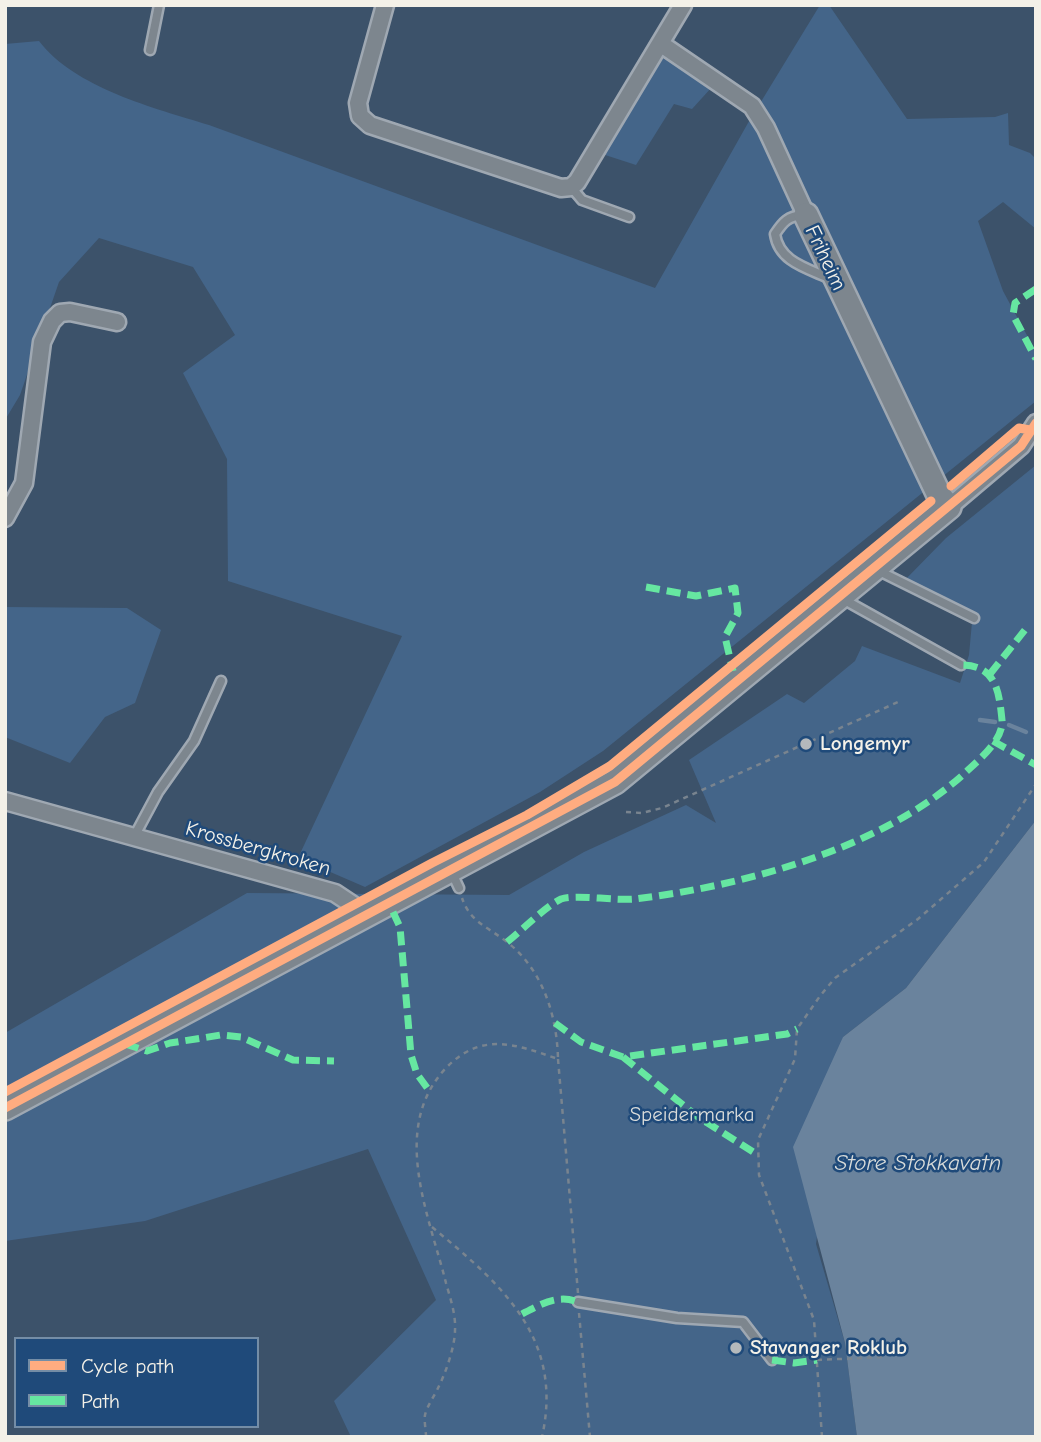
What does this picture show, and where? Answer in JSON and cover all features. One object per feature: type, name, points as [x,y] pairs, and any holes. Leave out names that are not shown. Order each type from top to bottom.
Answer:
[{"type":"street","points":[[386,5],[358,103],[360,116],[370,125],[561,188],[571,187],[683,5]]},
{"type":"street","name":"Friheim","points":[[661,44],[752,106],[939,495],[948,507]]},
{"type":"street","points":[[5,518],[24,483],[42,342],[52,321],[60,313],[70,312],[117,322]]},
{"type":"street","points":[[5,1108],[360,916],[454,879],[615,782],[1021,446],[1036,424]]},
{"type":"street","name":"Krossbergkroken","points":[[5,801],[135,835],[335,893],[353,905],[360,916]]},
{"type":"lane","points":[[149,50],[159,5]]},
{"type":"lane","points":[[571,187],[582,200],[629,217]]},
{"type":"lane","points":[[806,215],[792,216],[782,223],[775,234],[777,248],[790,260],[835,281]]},
{"type":"lane","points":[[874,569],[974,618]]},
{"type":"lane","points":[[838,597],[961,666]]},
{"type":"lane","points":[[135,835],[158,792],[194,741],[221,681]]},
{"type":"lane","points":[[578,1302],[677,1318],[743,1322],[772,1360]]},
{"type":"path","points":[[626,812],[642,813],[662,808],[898,702]]},
{"type":"path","points":[[822,1437],[814,1320],[759,1175],[758,1155],[762,1129],[795,1059],[797,1029],[835,978],[919,919],[984,862],[1036,784]]},
{"type":"path","points":[[454,879],[464,905],[475,922],[520,954],[547,997],[555,1023],[590,1437]]},
{"type":"path","points":[[426,1437],[425,1415],[441,1382],[456,1331],[419,1183],[416,1149],[420,1113],[428,1089],[447,1067],[467,1052],[485,1045],[506,1042],[558,1059]]},
{"type":"path","points":[[432,1227],[523,1314],[537,1342],[545,1374],[548,1409],[542,1437]]},
{"type":"path","points":[[817,1360],[884,1357]]},
{"type":"green space","points":[[820,5],[829,5],[907,119],[995,117],[1008,113],[1009,145],[1030,153],[1036,159],[1036,229],[1003,202],[978,221],[1003,291],[1036,352],[1036,401],[603,751],[540,792],[365,887],[298,858],[402,636],[228,581],[227,459],[183,373],[235,335],[193,267],[99,238],[59,282],[20,395],[5,420],[5,44],[39,41],[73,72],[117,94],[655,288],[748,123]]},
{"type":"green space","points":[[663,59],[672,60],[712,87],[692,109],[674,104],[636,165],[599,153],[656,65]]},
{"type":"green space","name":"Speidermarka","points":[[1036,465],[1036,820],[906,988],[843,1037],[816,1244],[845,1343],[857,1437],[351,1437],[334,1401],[436,1300],[368,1149],[145,1221],[5,1241],[5,1033],[247,893],[509,895],[584,852],[686,805],[716,823],[689,760],[787,694],[804,703],[855,661],[862,646],[960,683],[969,655],[972,622],[954,602],[903,582],[946,538]]},
{"type":"green space","points":[[5,607],[127,608],[161,630],[135,703],[105,717],[70,763],[5,737]]},
{"type":"water","name":"Store Stokkavatn","points":[[1036,820],[1036,1437],[857,1437],[845,1343],[793,1147],[843,1037],[906,988]]},
{"type":"waterway","points":[[980,720],[995,722]]},
{"type":"waterway","points":[[1009,725],[1026,732]]},
{"type":"marked path","points":[[1036,289],[1015,303],[1013,315],[1036,359]]},
{"type":"marked path","points":[[646,587],[696,596],[735,588],[738,613],[725,637],[733,671]]},
{"type":"marked path","points":[[990,674],[1028,626]]},
{"type":"marked path","points":[[507,942],[561,899],[635,899],[677,893],[767,873],[812,859],[855,841],[934,798],[990,749],[1002,727],[997,690],[989,675],[973,666],[961,665]]},
{"type":"marked path","points":[[993,741],[1036,765]]},
{"type":"marked path","points":[[393,912],[400,927],[411,1055],[417,1074],[428,1089]]},
{"type":"marked path","points":[[555,1023],[581,1042],[623,1057],[787,1034],[797,1029]]},
{"type":"marked path","points":[[125,1044],[147,1051],[170,1043],[221,1035],[241,1037],[293,1060],[334,1061]]},
{"type":"marked path","points":[[623,1057],[698,1117],[758,1155]]},
{"type":"marked path","points":[[522,1314],[557,1300],[578,1302]]},
{"type":"marked path","points":[[772,1360],[794,1363],[817,1360]]},
{"type":"cycle path","points":[[5,1108],[615,782],[1021,446],[1036,423]]},
{"type":"cycle path","points":[[951,486],[1019,428],[1030,430]]},
{"type":"cycle path","points":[[5,1092],[432,863],[527,815],[610,766],[931,501]]},
{"type":"place","name":"Longemyr","points":[[806,744]]},
{"type":"place","name":"Stavanger Roklub","points":[[736,1348]]}]
